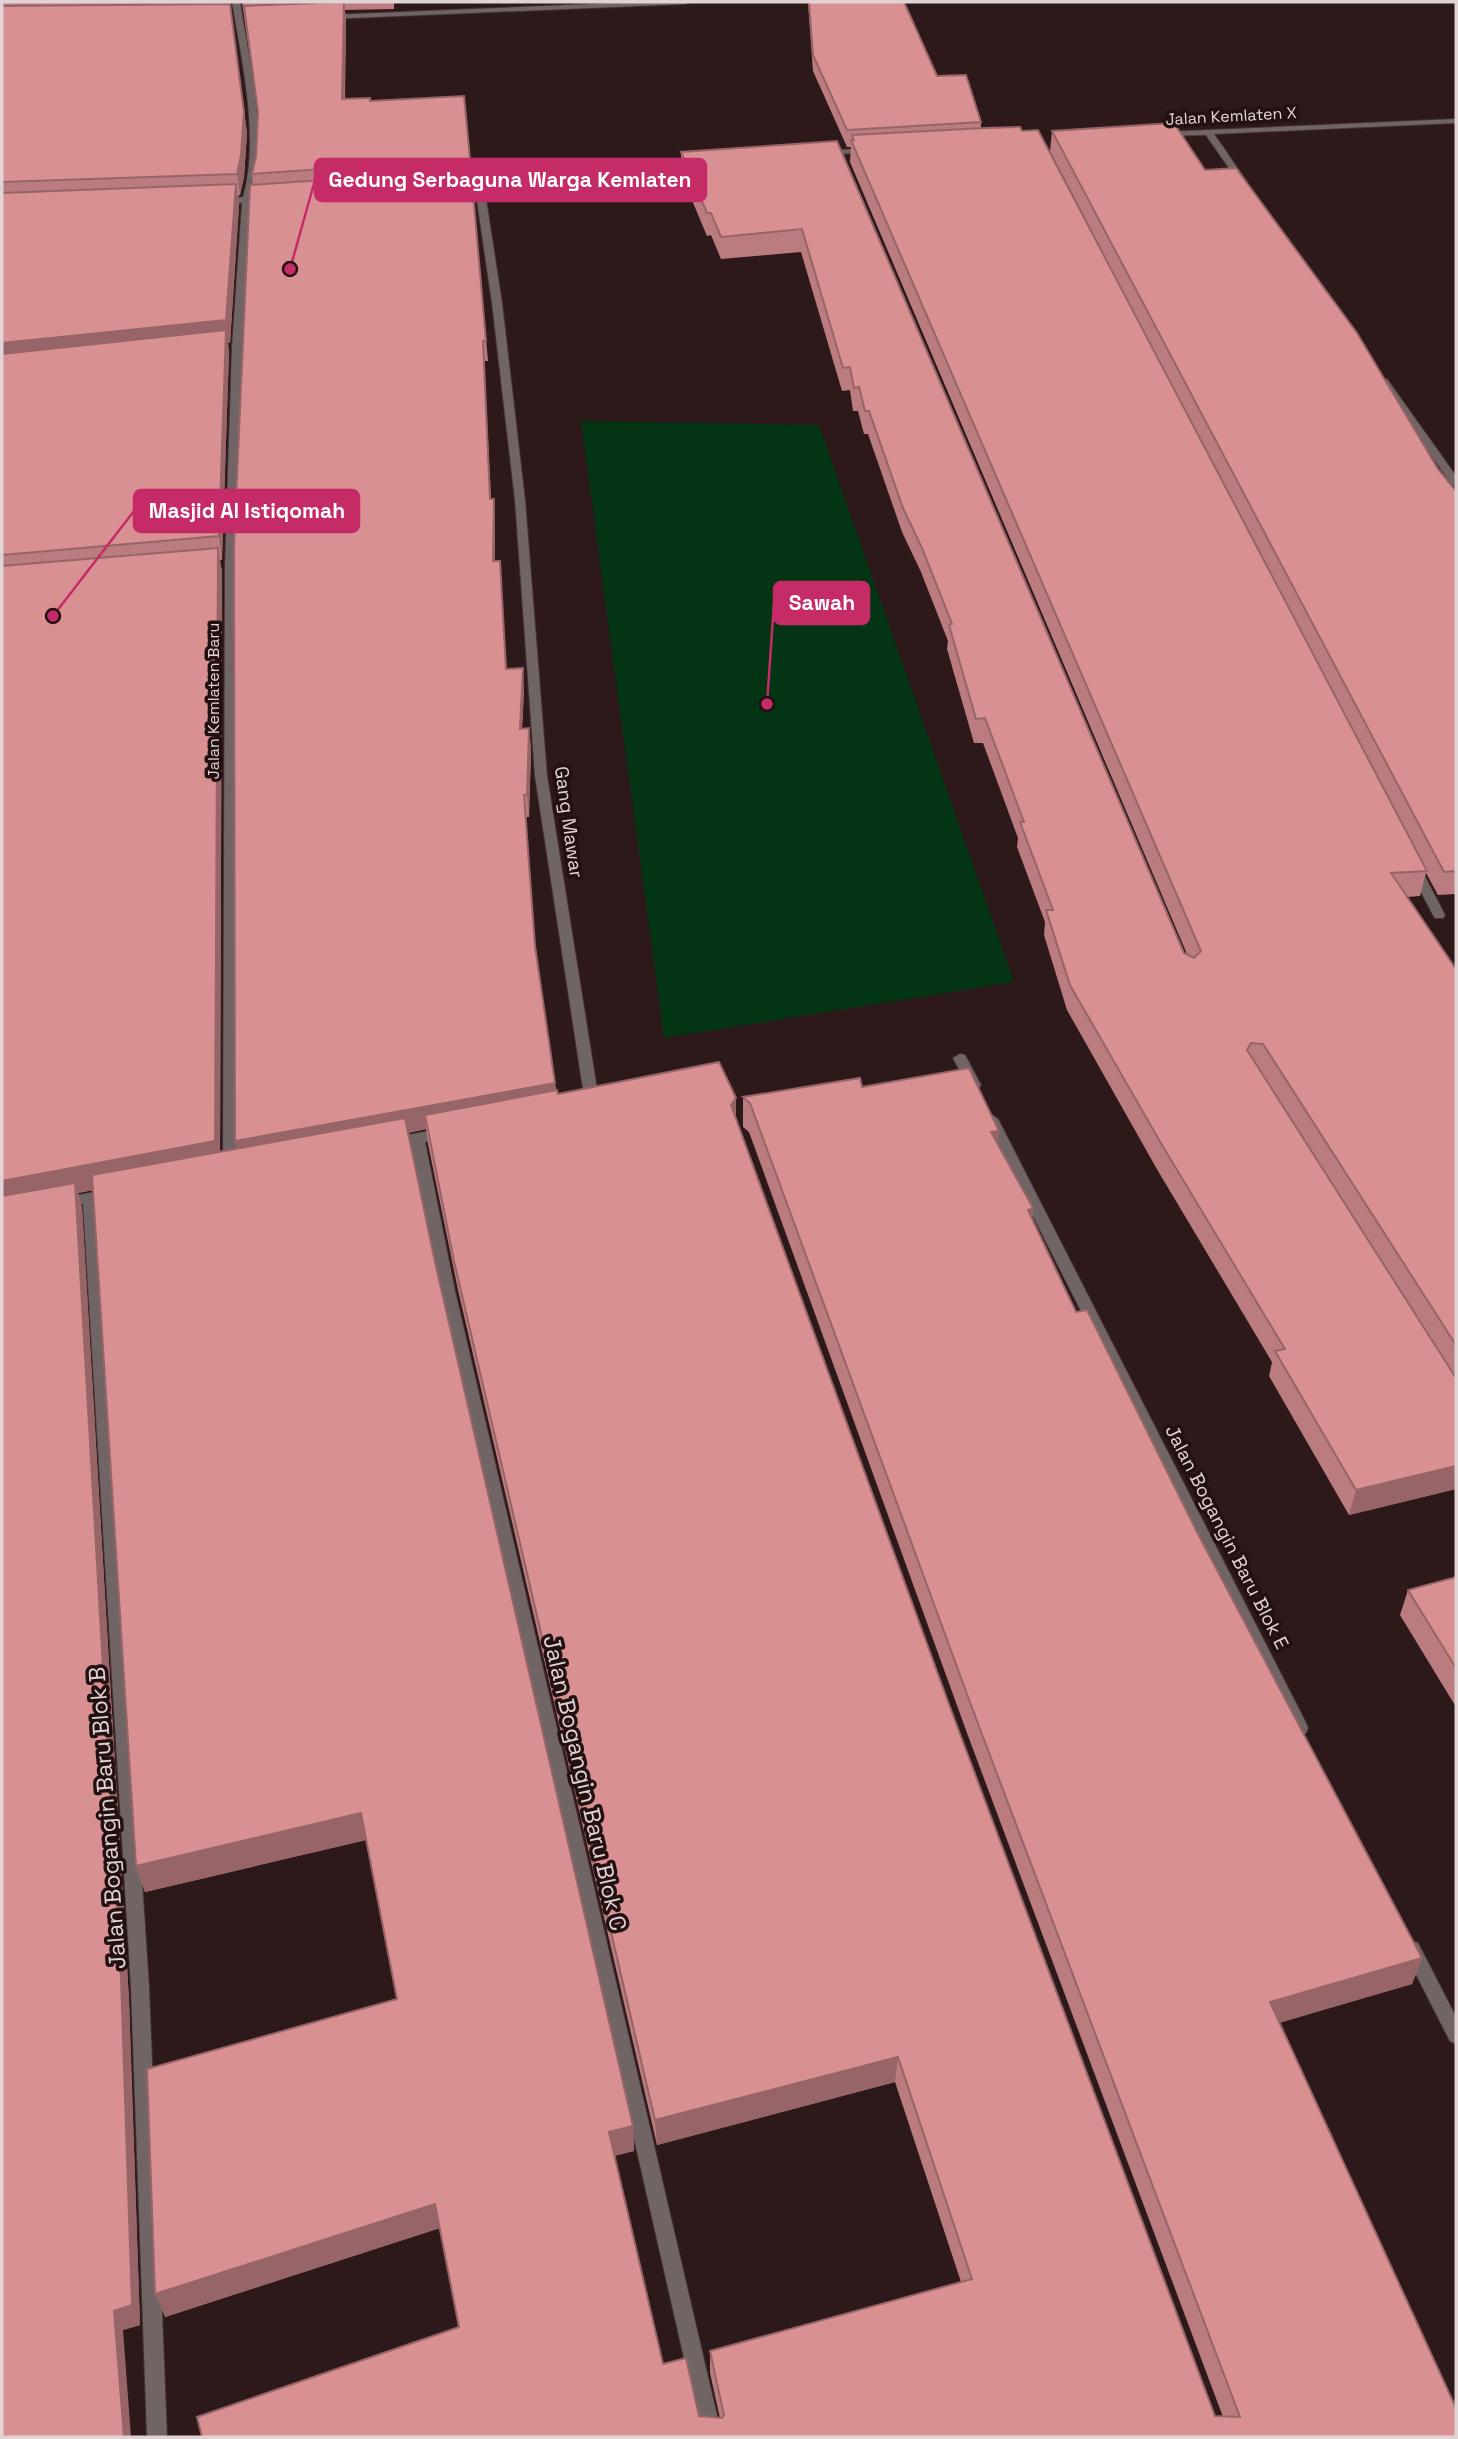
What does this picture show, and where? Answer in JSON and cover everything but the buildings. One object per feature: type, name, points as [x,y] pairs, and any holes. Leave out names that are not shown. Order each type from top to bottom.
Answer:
[{"type":"street","name":"Jalan Kemlaten Baru","points":[[230,1171],[224,566],[246,200],[254,174],[251,94],[236,2]]},
{"type":"street","points":[[323,17],[685,2]]},
{"type":"street","points":[[225,19],[249,19]]},
{"type":"street","name":"Jalan Kemlaten X","points":[[1155,134],[1456,121]]},
{"type":"street","points":[[1208,132],[1246,186]]},
{"type":"street","points":[[815,154],[875,150]]},
{"type":"street","points":[[839,152],[844,164]]},
{"type":"street","points":[[465,185],[713,162]]},
{"type":"street","name":"Gang Mawar","points":[[479,184],[497,303],[520,500],[541,776],[590,1089],[588,1101],[576,1110]]},
{"type":"street","points":[[208,202],[274,198]]},
{"type":"street","points":[[223,348],[237,347]]},
{"type":"street","points":[[1376,370],[1456,483]]},
{"type":"street","points":[[1408,855],[1439,915]]},
{"type":"street","name":"Jalan Bogangin Baru Blok E","points":[[960,1058],[1306,1738]]},
{"type":"street","points":[[380,1145],[456,1131]]},
{"type":"street","name":"Jalan Bogangin Baru Blok C","points":[[417,1138],[448,1291],[712,2437]]},
{"type":"street","points":[[52,1205],[129,1190]]},
{"type":"street","name":"Jalan Bogangin Baru Blok B","points":[[90,1198],[140,1987],[157,2437]]},
{"type":"street","points":[[1406,1936],[1456,2035]]},
{"type":"green space","points":[[581,421],[819,425],[1014,982],[664,1038]]},
{"type":"place","name":"Gedung Serbaguna Warga Kemlaten","points":[[290,269]]},
{"type":"place","name":"Masjid Al Istiqomah","points":[[53,616]]},
{"type":"place","name":"Sawah","points":[[767,704]]}]
